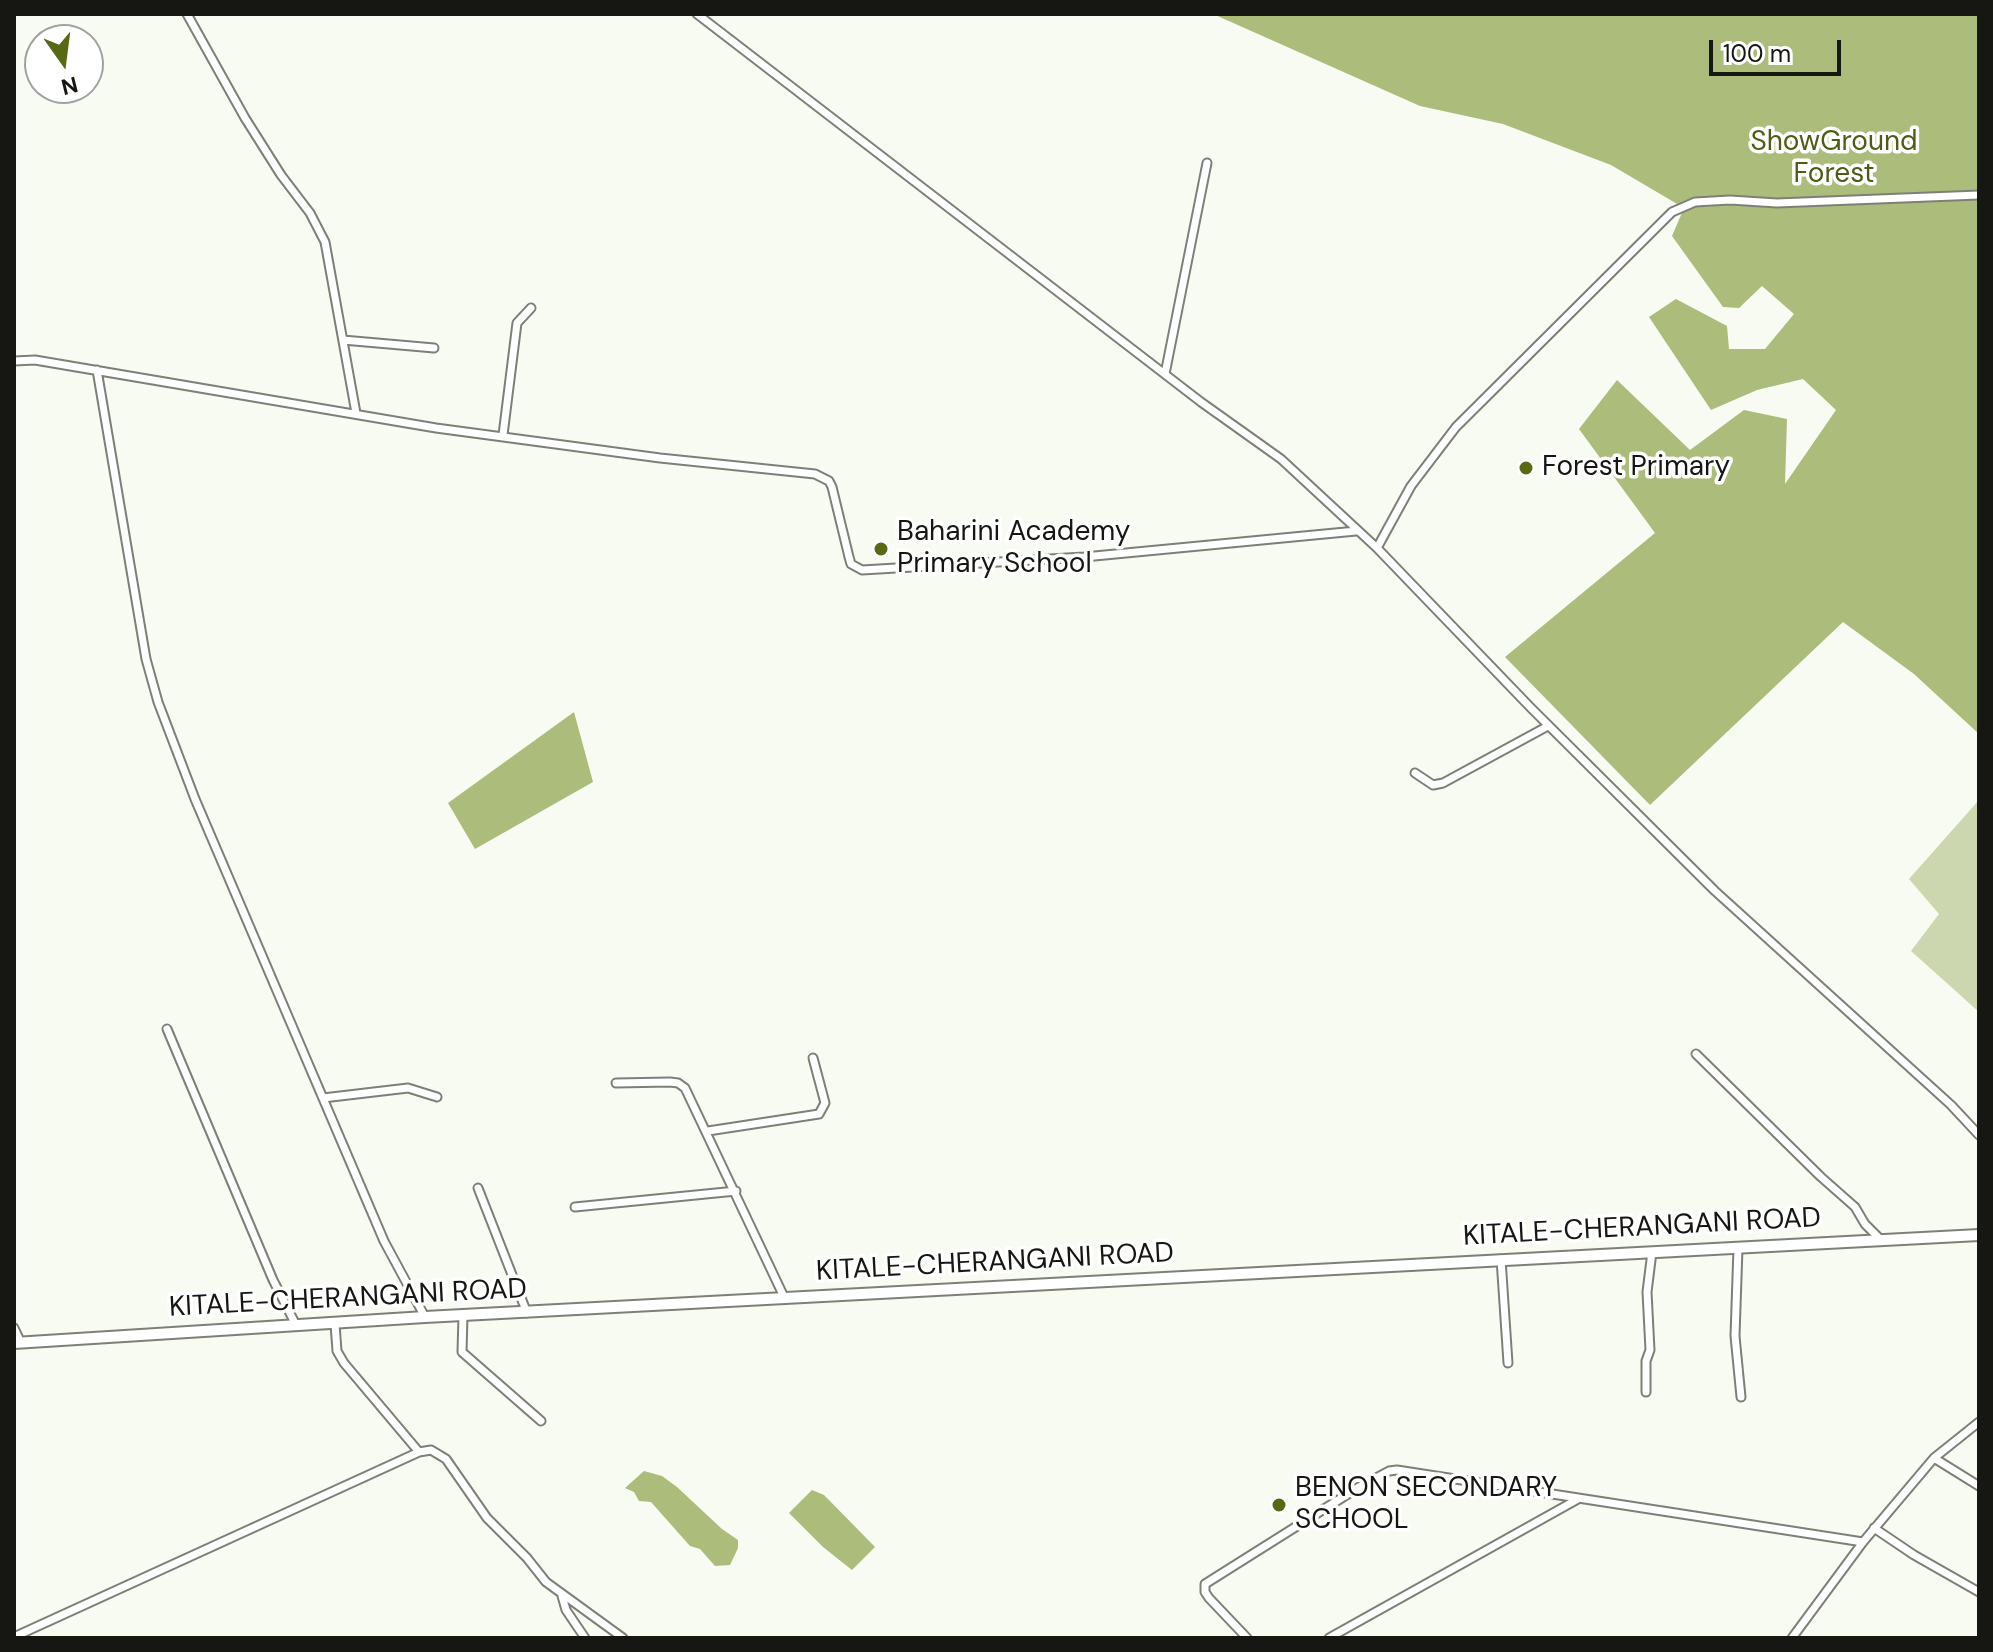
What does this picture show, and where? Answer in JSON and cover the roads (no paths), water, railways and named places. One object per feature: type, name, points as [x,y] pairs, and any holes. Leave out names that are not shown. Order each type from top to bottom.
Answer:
[{"type":"main road","name":"KITALE-CHERANGANI ROAD","points":[[18,1343],[425,1317],[1979,1235]]},
{"type":"street","points":[[187,14],[245,118],[281,175],[310,213],[325,242],[356,413]]},
{"type":"street","points":[[697,14],[1165,374],[1281,459],[1377,548],[1548,726],[1715,891],[1951,1105],[1979,1135]]},
{"type":"street","points":[[1165,374],[1207,163]]},
{"type":"street","points":[[1377,548],[1411,486],[1456,427],[1672,212],[1695,202],[1730,200],[1777,203],[1979,195]]},
{"type":"street","points":[[503,435],[517,323],[531,308]]},
{"type":"street","points":[[343,340],[434,348]]},
{"type":"street","points":[[14,361],[35,360],[436,428],[823,476],[832,487],[851,564],[862,570],[1084,557],[1356,531]]},
{"type":"street","points":[[97,370],[146,659],[158,702],[195,799],[384,1241],[425,1317]]},
{"type":"street","points":[[1415,773],[1437,785],[1548,726]]},
{"type":"street","points":[[167,1029],[273,1280],[296,1325]]},
{"type":"street","points":[[1696,1054],[1855,1207],[1865,1224],[1881,1240]]},
{"type":"street","points":[[708,1131],[819,1114],[825,1103],[813,1058]]},
{"type":"street","points":[[616,1083],[670,1082],[683,1085],[708,1131],[768,1268],[785,1299]]},
{"type":"street","points":[[323,1098],[408,1088],[437,1097]]},
{"type":"street","points":[[478,1188],[527,1313]]},
{"type":"street","points":[[575,1207],[736,1191]]},
{"type":"street","points":[[1738,1248],[1735,1336],[1741,1397]]},
{"type":"street","points":[[1646,1392],[1646,1361],[1650,1350],[1647,1292],[1652,1252]]},
{"type":"street","points":[[1501,1259],[1508,1363]]},
{"type":"street","points":[[463,1315],[462,1352],[541,1421]]},
{"type":"street","points":[[335,1324],[337,1351],[344,1363],[419,1452]]},
{"type":"street","points":[[14,1328],[18,1343]]},
{"type":"street","points":[[1792,1638],[1874,1528],[1934,1458],[1979,1422]]},
{"type":"street","points":[[14,1637],[419,1452],[431,1450],[446,1459],[487,1518],[562,1596],[623,1638]]},
{"type":"street","points":[[1934,1458],[1979,1486]]},
{"type":"street","points":[[1247,1638],[1209,1598],[1205,1584],[1381,1474],[1397,1470],[1863,1542]]},
{"type":"street","points":[[1329,1638],[1578,1499]]},
{"type":"street","points":[[1874,1528],[1979,1592]]},
{"type":"street","points":[[562,1596],[566,1610],[585,1638]]},
{"type":"place","name":"Forest Primary","points":[[1526,468]]},
{"type":"place","name":"Baharini Academy Primary School","points":[[881,549]]},
{"type":"place","name":"BENON SECONDARY SCHOOL","points":[[1279,1505]]},
{"type":"park label","name":"ShowGround Forest","points":[[1834,159]]}]
